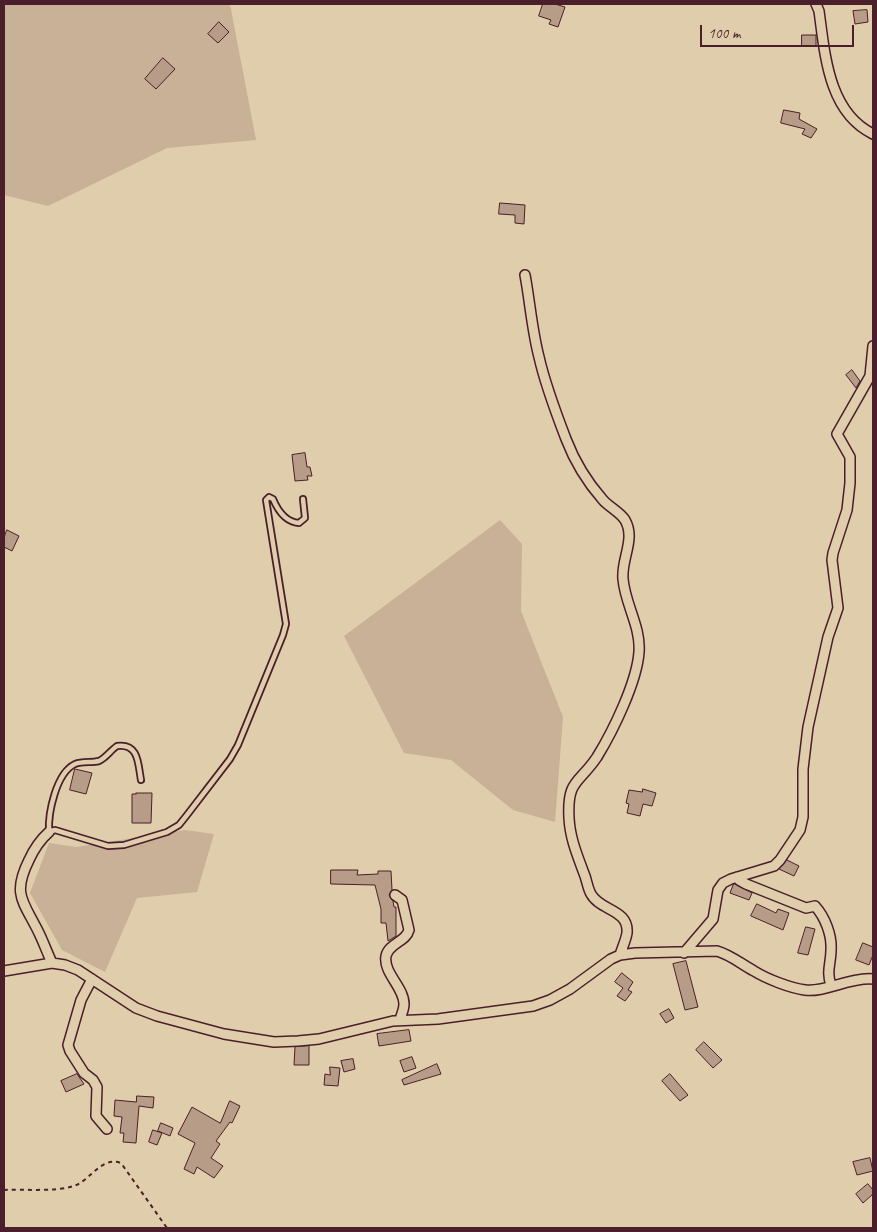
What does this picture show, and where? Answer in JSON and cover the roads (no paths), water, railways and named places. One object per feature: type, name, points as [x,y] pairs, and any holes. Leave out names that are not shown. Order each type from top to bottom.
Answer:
[{"type":"street","points":[[816,4],[828,67],[839,100],[857,123],[873,134]]},
{"type":"street","points":[[525,275],[539,356],[566,440],[586,477],[604,501],[624,518],[629,531],[628,544],[622,563],[622,580],[638,635],[639,652],[637,663],[627,697],[612,730],[597,758],[572,788],[568,800],[571,839],[591,895],[606,908],[619,913],[624,921],[627,933],[620,955]]},
{"type":"street","points":[[684,953],[713,918],[718,890],[722,883],[774,866],[802,826],[803,769],[808,726],[828,637],[838,608],[832,560],[833,553],[843,526],[850,498],[850,457],[836,434],[870,376],[873,346]]},
{"type":"street","points":[[49,832],[41,839],[28,862],[21,877],[20,890],[24,907],[38,930],[52,963]]},
{"type":"street","points":[[738,877],[739,880],[746,884],[806,908],[815,906],[822,914],[828,928],[832,949],[828,968],[831,986]]},
{"type":"street","points":[[395,895],[402,900],[410,930],[408,934],[390,948],[386,959],[404,1005],[400,1020]]},
{"type":"street","points":[[4,971],[52,963],[65,965],[78,970],[136,1008],[157,1016],[224,1034],[274,1042],[319,1039],[400,1020],[438,1019],[533,1006],[550,1000],[570,989],[611,959],[620,955],[684,953],[707,950],[728,954],[754,972],[794,988],[807,990],[857,979],[873,979]]},
{"type":"street","points":[[92,979],[81,1000],[68,1045],[70,1052],[84,1073],[93,1080],[97,1087],[96,1116],[107,1129]]},
{"type":"lane","points":[[141,780],[136,758],[132,749],[128,746],[117,746],[103,759],[98,761],[76,764],[63,777],[56,792],[50,814],[49,832],[55,830],[108,846],[124,845],[167,832],[178,825],[230,760],[238,745],[286,624],[266,500],[269,497],[273,499],[278,509],[286,518],[294,523],[299,523],[305,518],[303,499]]}]
